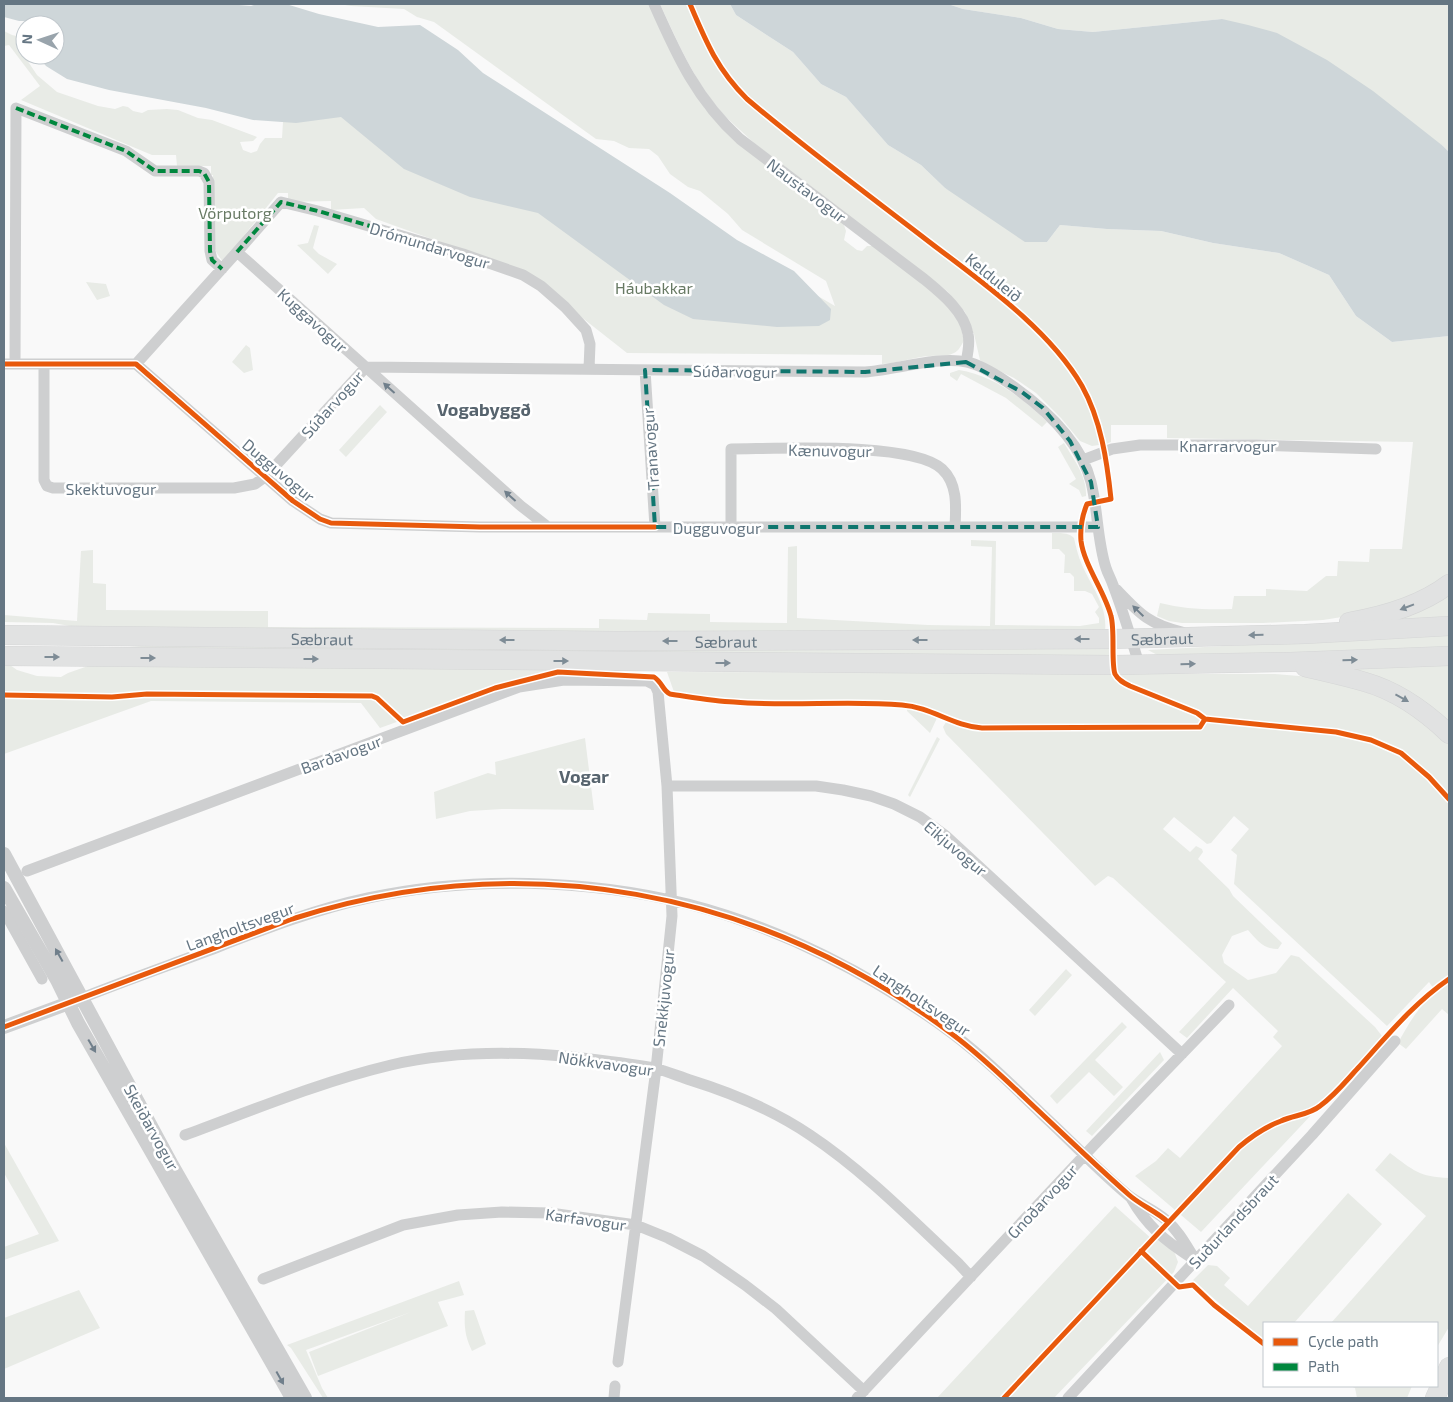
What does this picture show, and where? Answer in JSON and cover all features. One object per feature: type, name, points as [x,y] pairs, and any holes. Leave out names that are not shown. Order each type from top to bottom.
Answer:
[{"type":"highway","points":[[1304,634],[1331,624],[1363,619],[1407,607],[1428,598],[1449,584]]},
{"type":"highway","name":"Sæbraut","points":[[4,635],[606,641],[1131,638],[1304,634],[1449,626]]},
{"type":"highway","name":"Sæbraut","points":[[4,656],[1139,664],[1290,662],[1449,656]]},
{"type":"highway","points":[[1290,662],[1366,682],[1381,688],[1410,703],[1449,734]]},
{"type":"highway","points":[[1435,1398],[1449,1367]]},
{"type":"street","name":"Naustavogur","points":[[654,4],[683,67],[715,115],[740,139],[944,296],[959,313],[965,324],[969,347],[966,362]]},
{"type":"street","points":[[222,269],[212,260],[210,251],[209,182],[204,173],[199,171],[155,171],[126,150],[16,108],[9,364],[136,364],[222,269],[237,252]]},
{"type":"street","name":"Drómundarvogur","points":[[237,252],[281,202],[318,211],[463,254],[523,275],[541,286],[565,307],[586,330],[589,336],[589,369]]},
{"type":"street","name":"Kuggavogur","points":[[237,252],[521,506],[548,527]]},
{"type":"street","name":"Súðarvogur","points":[[266,476],[366,367],[865,372],[885,371],[928,363],[966,362],[999,377],[1043,408],[1070,440],[1083,460],[1091,482],[1104,560],[1139,664]]},
{"type":"street","name":"Skektuvogur","points":[[44,364],[44,480],[47,486],[53,488],[234,488],[255,484],[266,476]]},
{"type":"street","name":"Dugguvogur","points":[[136,364],[293,501],[320,519],[331,523],[655,528],[1098,526]]},
{"type":"street","name":"Tranavogur","points":[[645,370],[655,528]]},
{"type":"street","name":"Knarrarvogur","points":[[1083,460],[1112,449],[1140,445],[1256,445],[1376,449]]},
{"type":"street","name":"Kænuvogur","points":[[731,527],[731,449],[858,449],[913,456],[942,468],[951,481],[956,498],[955,527]]},
{"type":"street","name":"Súðarvogur","points":[[1113,585],[1149,621],[1171,630],[1198,636]]},
{"type":"street","name":"Barðavogur","points":[[27,871],[519,687],[564,680],[648,681],[655,685],[658,692]]},
{"type":"street","name":"Snekkjuvogur","points":[[618,1362],[656,1069],[672,916],[667,786],[658,692]]},
{"type":"street","name":"Eikjuvogur","points":[[667,786],[816,786],[871,796],[920,817],[946,836],[1182,1054]]},
{"type":"street","name":"Skeiðarvogur","points":[[4,854],[168,1158],[305,1398]]},
{"type":"street","name":"Langholtsvegur","points":[[4,1028],[292,920],[372,897],[434,887],[519,884],[558,885],[651,896],[714,912],[784,938],[868,977],[923,1013],[964,1042],[1130,1197],[1139,1212],[1154,1230],[1196,1261]]},
{"type":"street","name":"Skeiðarvogur","points":[[4,888],[31,948],[42,979]]},
{"type":"street","name":"Skeiðarvogur","points":[[4,911],[69,1003],[78,1023],[292,1398]]},
{"type":"street","name":"Gnoðarvogur","points":[[861,1394],[1229,1005]]},
{"type":"street","name":"Suðurlandsbraut","points":[[1068,1398],[1312,1135],[1395,1041]]},
{"type":"street","name":"Nökkvavogur","points":[[185,1135],[334,1081],[392,1065],[437,1056],[489,1052],[548,1054],[656,1069],[723,1090],[748,1101],[810,1135],[855,1167],[971,1277]]},
{"type":"street","name":"Karfavogur","points":[[263,1279],[403,1225],[458,1215],[502,1212],[550,1213],[636,1225],[668,1238],[703,1256],[745,1285],[776,1309],[861,1394]]},
{"type":"street","points":[[614,1398],[615,1386]]},
{"type":"highlighted area","points":[[966,362],[1022,392],[1043,408],[1070,441],[1091,482],[1098,527],[1010,527],[655,527],[645,370],[865,372]]},
{"type":"green space","points":[[339,4],[650,4],[705,109],[843,222],[846,231],[844,240],[857,250],[862,251],[867,246],[873,246],[915,276],[958,315],[964,341],[957,351],[951,354],[882,364],[882,355],[627,353],[524,272],[376,219],[364,208],[331,210],[331,201],[288,202],[288,193],[278,193],[223,262],[214,246],[213,175],[211,175],[211,166],[177,166],[176,155],[152,155],[21,100],[40,86],[24,65],[30,65],[37,75],[57,92],[98,106],[115,109],[123,106],[142,113],[148,110],[178,110],[198,118],[212,120],[257,137],[253,141],[240,142],[243,150],[251,153],[257,151],[265,138],[282,138],[288,43],[756,260],[835,306],[826,281],[742,230],[728,214],[700,191],[688,187],[670,174],[658,156],[649,149],[629,148],[614,141],[596,139],[434,22],[417,17],[404,9]]},
{"type":"green space","points":[[660,4],[730,4],[736,15],[793,52],[821,84],[846,97],[888,145],[921,165],[945,188],[1047,242],[1060,225],[1161,231],[1213,243],[1279,253],[1329,275],[1356,316],[1392,342],[1449,336],[1449,578],[1380,611],[1323,620],[1263,623],[1182,623],[1169,621],[1157,616],[1160,603],[1196,609],[1232,609],[1234,596],[1266,596],[1266,589],[1307,591],[1326,576],[1337,576],[1338,561],[1369,562],[1370,549],[1402,549],[1413,442],[1167,438],[1167,425],[1111,425],[1111,442],[1092,446],[1080,441],[1061,418],[1036,393],[1014,378],[980,360],[974,334],[965,312],[947,291],[754,143],[726,117],[715,105],[697,77]]},
{"type":"green space","points":[[948,4],[1449,4],[1449,152],[1443,146],[1222,19],[1093,32],[1058,29],[1021,18],[963,9]]},
{"type":"green space","points":[[4,31],[15,36],[15,53],[9,45],[4,46]]},
{"type":"green space","points":[[314,225],[319,226],[313,248],[319,254],[337,264],[328,274],[297,245],[308,243]]},
{"type":"green space","points":[[86,282],[106,284],[110,296],[97,300]]},
{"type":"green space","points":[[246,345],[250,348],[253,370],[244,373],[232,362]]},
{"type":"green space","points":[[959,370],[984,377],[1007,389],[1047,422],[1042,427],[1006,398],[961,374],[957,381],[950,376],[950,373]]},
{"type":"green space","points":[[380,405],[387,412],[346,457],[339,450]]},
{"type":"green space","points":[[1064,443],[1082,475],[1086,496],[1082,497],[1079,490],[1069,484],[1076,479],[1058,447]]},
{"type":"green space","points":[[1052,533],[1067,534],[1074,538],[1081,562],[1098,596],[1104,613],[1105,631],[937,635],[81,628],[53,623],[4,622],[4,615],[77,621],[81,551],[93,550],[93,583],[106,584],[106,610],[268,611],[268,627],[599,628],[599,619],[647,620],[648,613],[710,614],[710,622],[787,623],[788,547],[797,546],[797,618],[928,625],[990,626],[992,547],[971,546],[971,540],[996,541],[995,625],[1080,626],[1099,623],[1099,618],[1095,612],[1099,607],[1092,594],[1085,591],[1074,591],[1074,577],[1070,573],[1064,573],[1065,555],[1059,549],[1052,549]]},
{"type":"green space","points":[[1449,592],[1449,619],[1374,623]]},
{"type":"green space","points":[[1449,634],[1449,648],[1163,658],[1148,650]]},
{"type":"green space","points":[[154,645],[761,647],[909,650],[1110,648],[1110,656],[104,649]]},
{"type":"green space","points":[[1449,660],[1449,725],[1350,670],[1351,665]]},
{"type":"green space","points":[[4,665],[10,665],[17,670],[37,676],[61,677],[88,666],[434,667],[551,670],[502,684],[380,728],[361,703],[151,701],[4,754]]},
{"type":"green space","points":[[667,672],[1275,674],[1323,678],[1398,703],[1449,743],[1449,1015],[1442,1009],[1406,1049],[1398,1043],[1419,1009],[1436,992],[1429,982],[1387,1026],[1234,884],[1237,855],[1231,850],[1249,829],[1234,816],[1211,843],[1207,844],[1174,817],[1163,829],[1190,852],[1196,846],[1202,849],[1203,852],[1198,859],[1282,943],[1278,949],[1273,949],[1261,943],[1248,930],[1232,936],[1222,955],[1224,963],[1248,980],[1276,973],[1291,955],[1299,957],[1375,1027],[1382,1036],[1379,1043],[1201,1232],[1135,1176],[1156,1161],[1168,1148],[1180,1158],[1282,1046],[1273,1037],[1278,1031],[1233,988],[1187,1038],[1179,1032],[1226,982],[1113,878],[1108,876],[1095,886],[946,734],[943,727],[946,722],[937,718],[930,733],[907,711],[907,708],[882,703],[733,700],[674,692]]},
{"type":"green space","points":[[937,737],[940,739],[910,797],[908,795]]},
{"type":"green space","points":[[585,738],[594,810],[502,809],[470,811],[436,819],[434,792],[488,773],[496,775],[495,762]]},
{"type":"green space","points":[[1066,969],[1072,975],[1035,1016],[1029,1010]]},
{"type":"green space","points":[[1122,1022],[1127,1027],[1095,1060],[1123,1087],[1114,1096],[1089,1072],[1057,1104],[1050,1096]]},
{"type":"green space","points":[[1160,1052],[1164,1060],[1092,1136],[1086,1131]]},
{"type":"green space","points":[[4,1143],[59,1241],[4,1260],[4,1247],[39,1234],[4,1173]]},
{"type":"green space","points":[[1390,1153],[1417,1172],[1430,1176],[1449,1178],[1449,1327],[1438,1345],[1438,1322],[1332,1322],[1426,1216],[1375,1170]]},
{"type":"green space","points":[[1348,1193],[1382,1224],[1295,1322],[1263,1322],[1263,1339],[1193,1280],[1208,1265],[1217,1266],[1230,1278],[1224,1285],[1248,1306]]},
{"type":"green space","points":[[1115,1206],[1153,1240],[1157,1237],[1174,1251],[1178,1262],[1174,1272],[1054,1398],[937,1398]]},
{"type":"green space","points":[[459,1281],[464,1295],[438,1302],[448,1326],[318,1376],[309,1352],[411,1312],[306,1350],[328,1398],[323,1398],[291,1348],[287,1345]]},
{"type":"green space","points":[[79,1290],[100,1328],[4,1369],[4,1318]]},
{"type":"green space","points":[[474,1310],[486,1344],[472,1351],[466,1336],[465,1311]]},
{"type":"green space","points":[[1352,1387],[1412,1387],[1407,1398],[1357,1398],[1355,1388]]},
{"type":"shaded area","points":[[4,4],[227,4],[251,6],[257,4],[286,4],[319,14],[378,27],[420,25],[458,50],[483,73],[670,193],[737,240],[794,271],[831,309],[830,320],[819,326],[777,327],[693,319],[664,305],[538,213],[470,197],[404,169],[341,117],[296,123],[253,120],[206,108],[109,90],[67,79],[45,65],[65,65],[65,15],[15,15],[15,20],[4,17]]},
{"type":"shaded area","points":[[730,4],[948,4],[963,9],[1021,18],[1058,29],[1093,32],[1222,19],[1277,33],[1327,60],[1373,91],[1449,152],[1449,336],[1392,342],[1356,316],[1329,275],[1279,253],[1213,243],[1161,231],[1060,225],[1047,242],[1025,242],[945,188],[921,165],[888,145],[846,97],[821,84],[793,52],[736,15]]},
{"type":"marked path","points":[[16,108],[126,151],[155,171],[199,171],[204,173],[209,182],[210,251],[212,260],[222,269]]},
{"type":"marked path","points":[[237,252],[281,202],[377,228]]},
{"type":"cycle path","name":"Kelduleið","points":[[690,4],[707,43],[720,66],[747,99],[1014,308],[1052,345],[1082,386],[1089,399],[1098,427],[1105,456],[1111,499],[1087,504],[1082,522],[1081,541],[1086,559],[1111,616],[1114,669],[1118,678],[1130,686],[1197,713],[1205,719],[1336,732],[1371,740],[1401,753],[1429,777],[1449,799]]},
{"type":"cycle path","points":[[4,364],[136,364],[293,501],[320,519],[331,523],[480,527],[655,527]]},
{"type":"cycle path","points":[[4,695],[112,697],[147,694],[372,696],[377,698],[403,722],[495,688],[558,672],[654,677],[670,694],[718,701],[776,704],[860,703],[913,706],[961,724],[982,728],[1200,727],[1205,719]]},
{"type":"cycle path","points":[[4,1027],[292,919],[379,897],[465,885],[551,885],[636,894],[719,914],[800,944],[878,984],[952,1034],[972,1050],[1128,1194],[1168,1222]]},
{"type":"cycle path","points":[[1004,1398],[1239,1147],[1270,1126],[1316,1109],[1325,1102],[1412,1009],[1449,979]]},
{"type":"cycle path","points":[[1141,1251],[1179,1287],[1193,1285],[1214,1305],[1263,1343]]},
{"type":"district","name":"Vogabyggð","points":[[484,409]]},
{"type":"district","name":"Vogar","points":[[584,776]]},
{"type":"park label","name":"Vörputorg","points":[[235,212]]},
{"type":"park label","name":"Háubakkar","points":[[654,287]]}]
